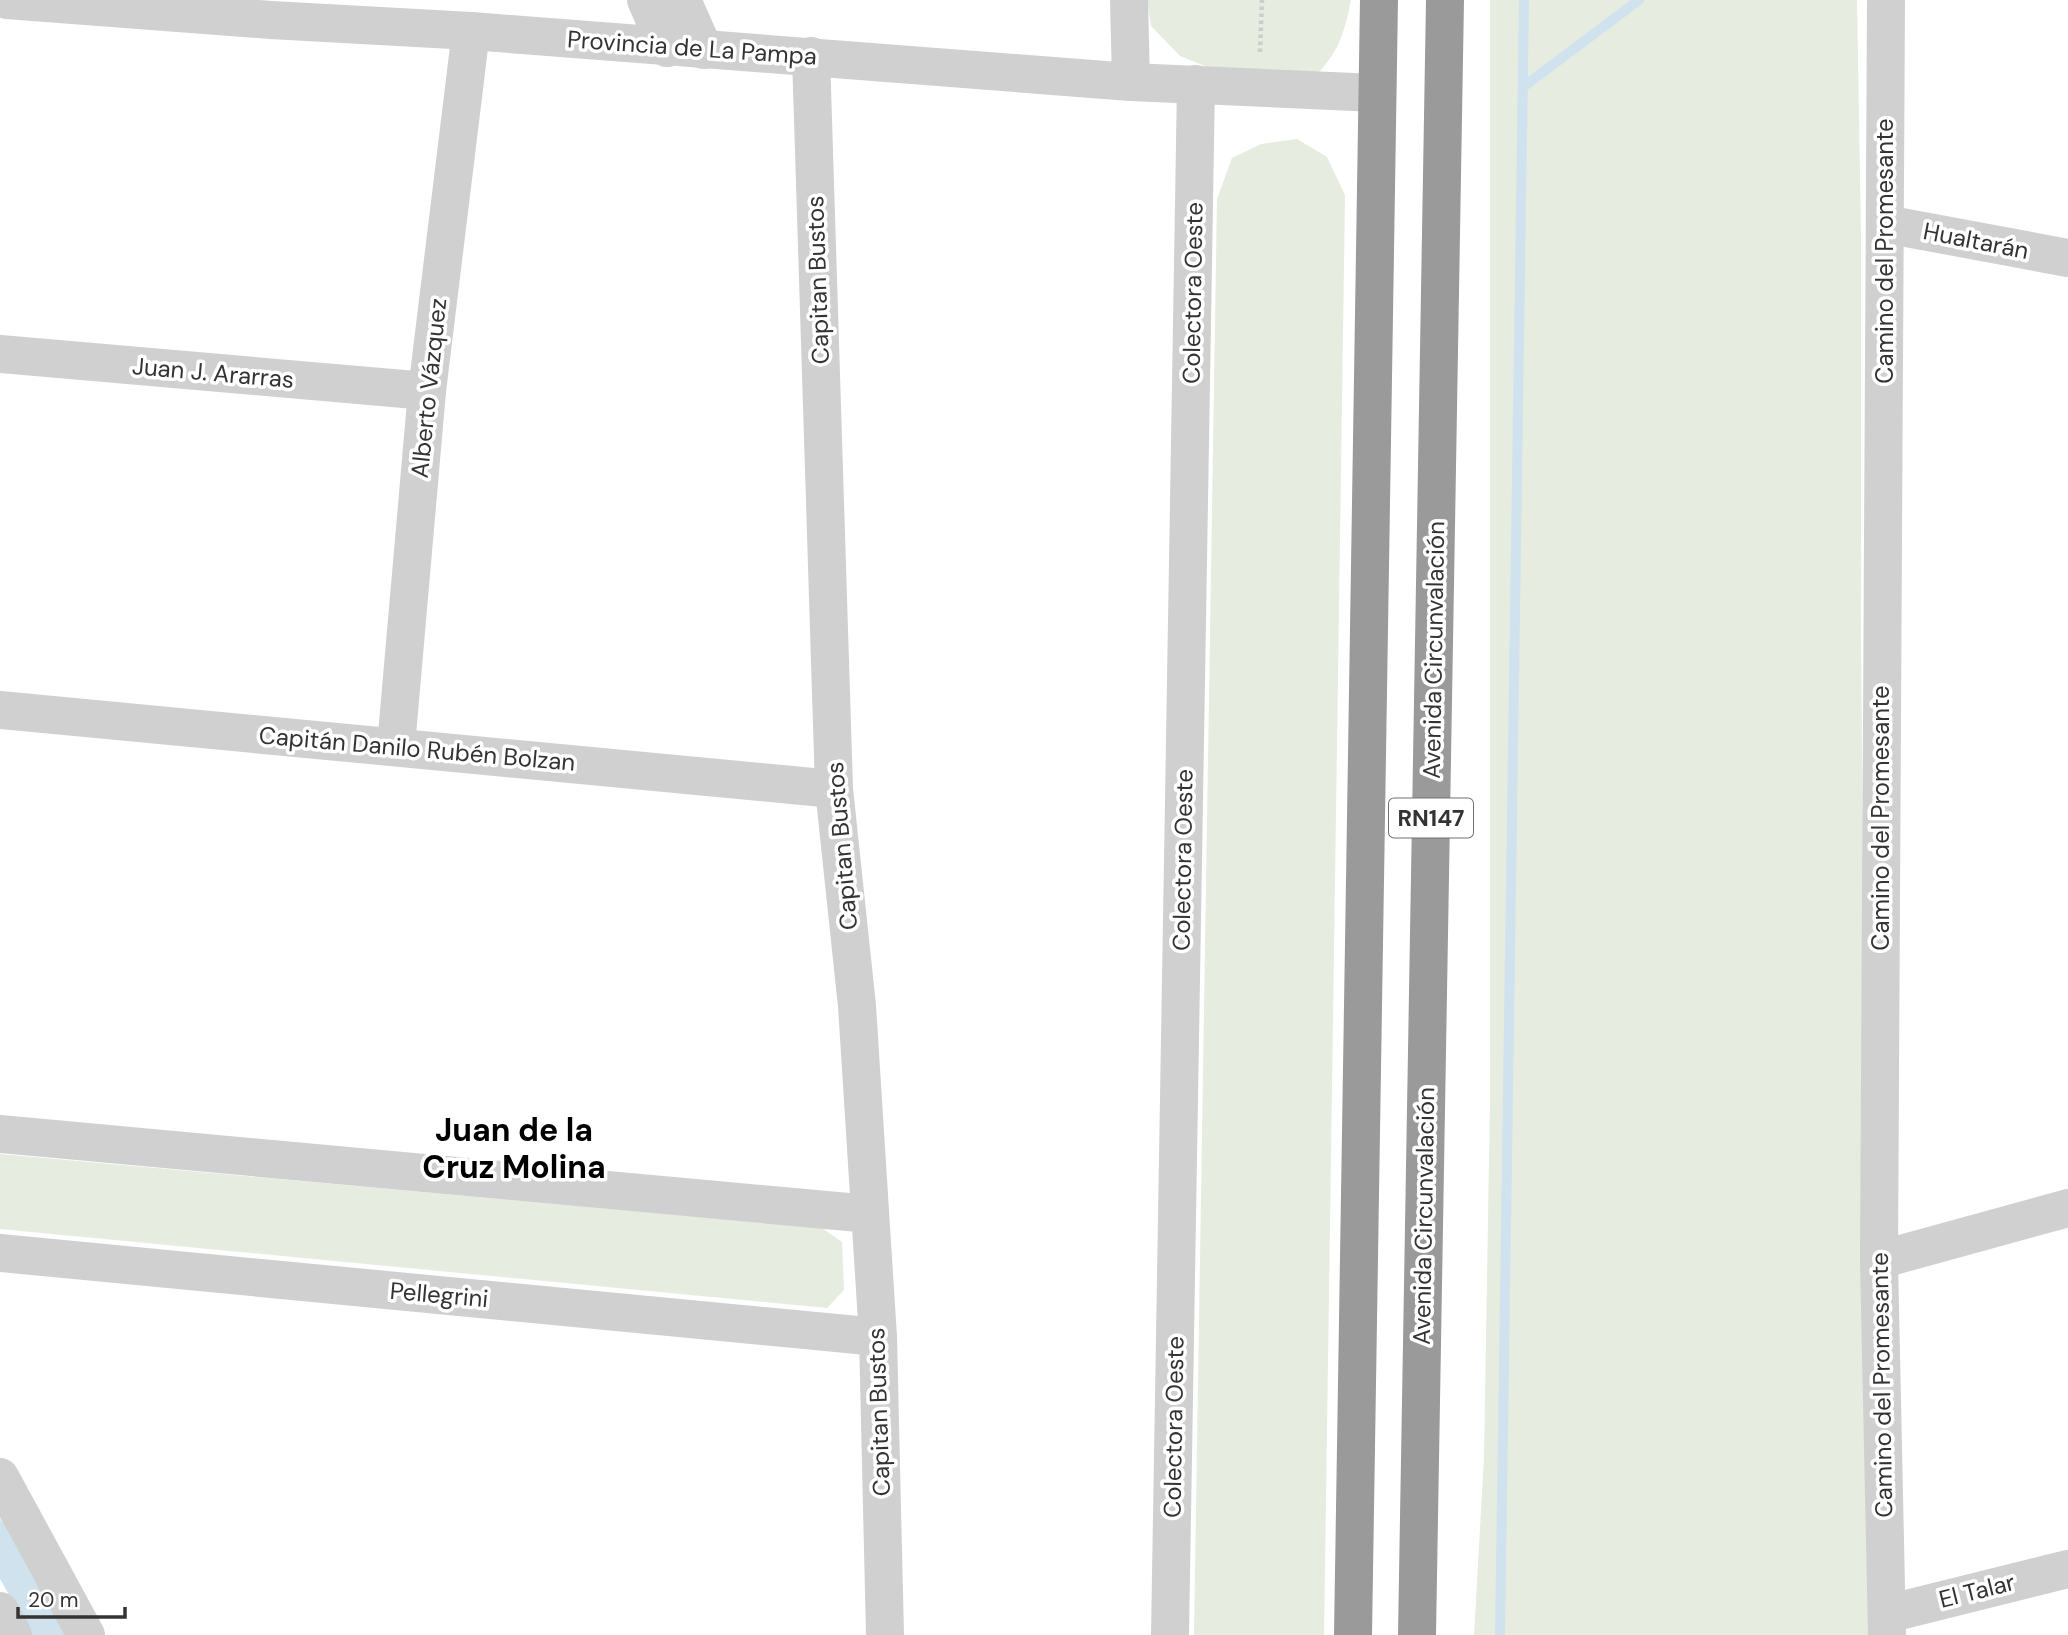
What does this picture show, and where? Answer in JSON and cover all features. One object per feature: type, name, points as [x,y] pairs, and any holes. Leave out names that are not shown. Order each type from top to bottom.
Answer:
[{"type":"highway","name":"RN147","points":[[1353,1635],[1379,0]]},
{"type":"highway","name":"Avenida Circunvalación","points":[[1417,1635],[1446,0]]},
{"type":"street","name":"Provincia de La Pampa","points":[[7,0],[266,10],[686,49],[811,56],[1131,82],[1377,93]]},
{"type":"street","points":[[646,0],[686,49]]},
{"type":"street","points":[[682,0],[686,49]]},
{"type":"street","points":[[1129,0],[1131,82]]},
{"type":"street","name":"Camino del Promesante","points":[[1886,0],[1879,1260],[1887,1624]]},
{"type":"street","name":"Alberto Vázquez","points":[[396,746],[427,391],[471,31]]},
{"type":"street","name":"Capitan Bustos","points":[[811,56],[834,789],[857,1006],[878,1337],[885,1635]]},
{"type":"street","name":"Colectora Oeste","points":[[1170,1635],[1196,84]]},
{"type":"street","name":"Hualtarán","points":[[1885,224],[2068,258]]},
{"type":"street","name":"Juan J. Ararras","points":[[0,354],[427,391]]},
{"type":"street","name":"Capitán Danilo Rubén Bolzan","points":[[0,710],[834,789]]},
{"type":"street","points":[[0,1134],[870,1214]]},
{"type":"street","points":[[1879,1260],[2068,1208]]},
{"type":"street","name":"Pellegrini","points":[[0,1253],[878,1337]]},
{"type":"street","points":[[0,1476],[86,1635]]},
{"type":"street","name":"El Talar","points":[[1887,1624],[2068,1569]]},
{"type":"street","points":[[0,1611],[13,1635]]},
{"type":"path","points":[[1259,88],[1262,0]]},
{"type":"shaded area","points":[[1147,0],[1351,0],[1346,24],[1334,52],[1311,80],[1220,72],[1180,56],[1151,26]]},
{"type":"shaded area","points":[[1490,0],[1857,0],[1861,235],[1861,635],[1870,1635],[1474,1635],[1484,1458],[1490,1102]]},
{"type":"shaded area","points":[[1297,139],[1327,157],[1345,195],[1324,1635],[1194,1635],[1217,199],[1232,158],[1261,144]]},
{"type":"shaded area","points":[[0,1154],[822,1228],[842,1242],[844,1290],[827,1308],[0,1229]]},
{"type":"shaded area","points":[[0,1512],[67,1635],[39,1635],[0,1563]]},
{"type":"waterway","points":[[1500,1635],[1524,0]]},
{"type":"waterway","points":[[1523,87],[1639,0]]},
{"type":"waterway","points":[[0,1540],[53,1635]]},
{"type":"district","name":"Juan de la Cruz Molina","points":[[514,1148]]}]
